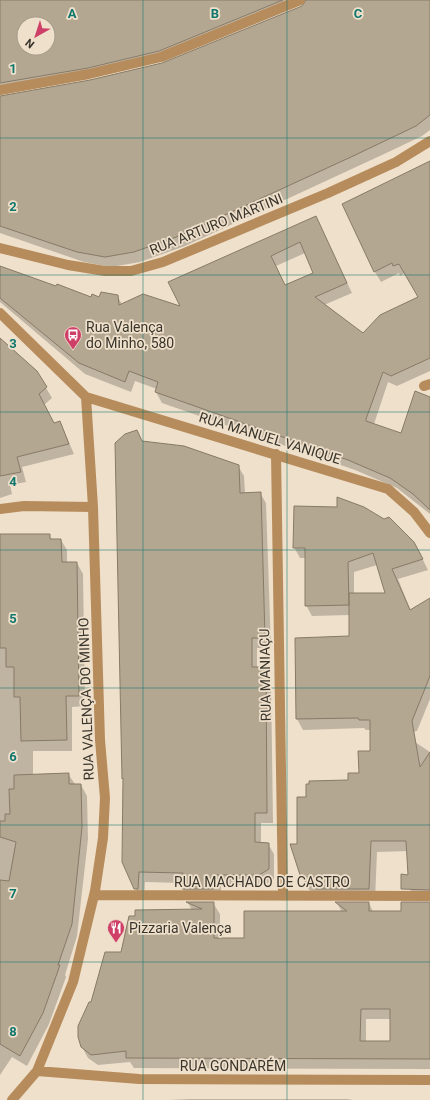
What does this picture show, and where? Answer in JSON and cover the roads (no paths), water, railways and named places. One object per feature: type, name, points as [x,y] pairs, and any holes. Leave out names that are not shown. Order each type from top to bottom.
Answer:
[{"type":"street","points":[[0,90],[89,74],[161,57],[300,0]]},
{"type":"street","name":"RUA ARTURO MARTINI","points":[[0,248],[68,265],[105,272],[131,270],[164,262],[328,193],[396,162],[430,141]]},
{"type":"street","points":[[0,313],[86,397]]},
{"type":"street","name":"RUA MANUEL VANIQUE","points":[[86,397],[276,454],[388,490],[414,512],[430,533]]},
{"type":"street","name":"RUA VALENÇA DO MINHO","points":[[12,1100],[37,1071],[73,982],[94,895],[103,838],[104,798],[100,740],[93,507],[86,397]]},
{"type":"street","name":"RUA MANIAÇU","points":[[276,454],[283,896]]},
{"type":"street","points":[[0,509],[24,506],[93,507]]},
{"type":"street","name":"RUA MACHADO DE CASTRO","points":[[94,895],[430,896]]},
{"type":"street","name":"RUA GONDARÉM","points":[[37,1071],[139,1079],[430,1080]]},
{"type":"place","name":"Rua Valença do Minho, 580","points":[[73,350]]},
{"type":"place","name":"Pizzaria Valença","points":[[116,943]]}]
